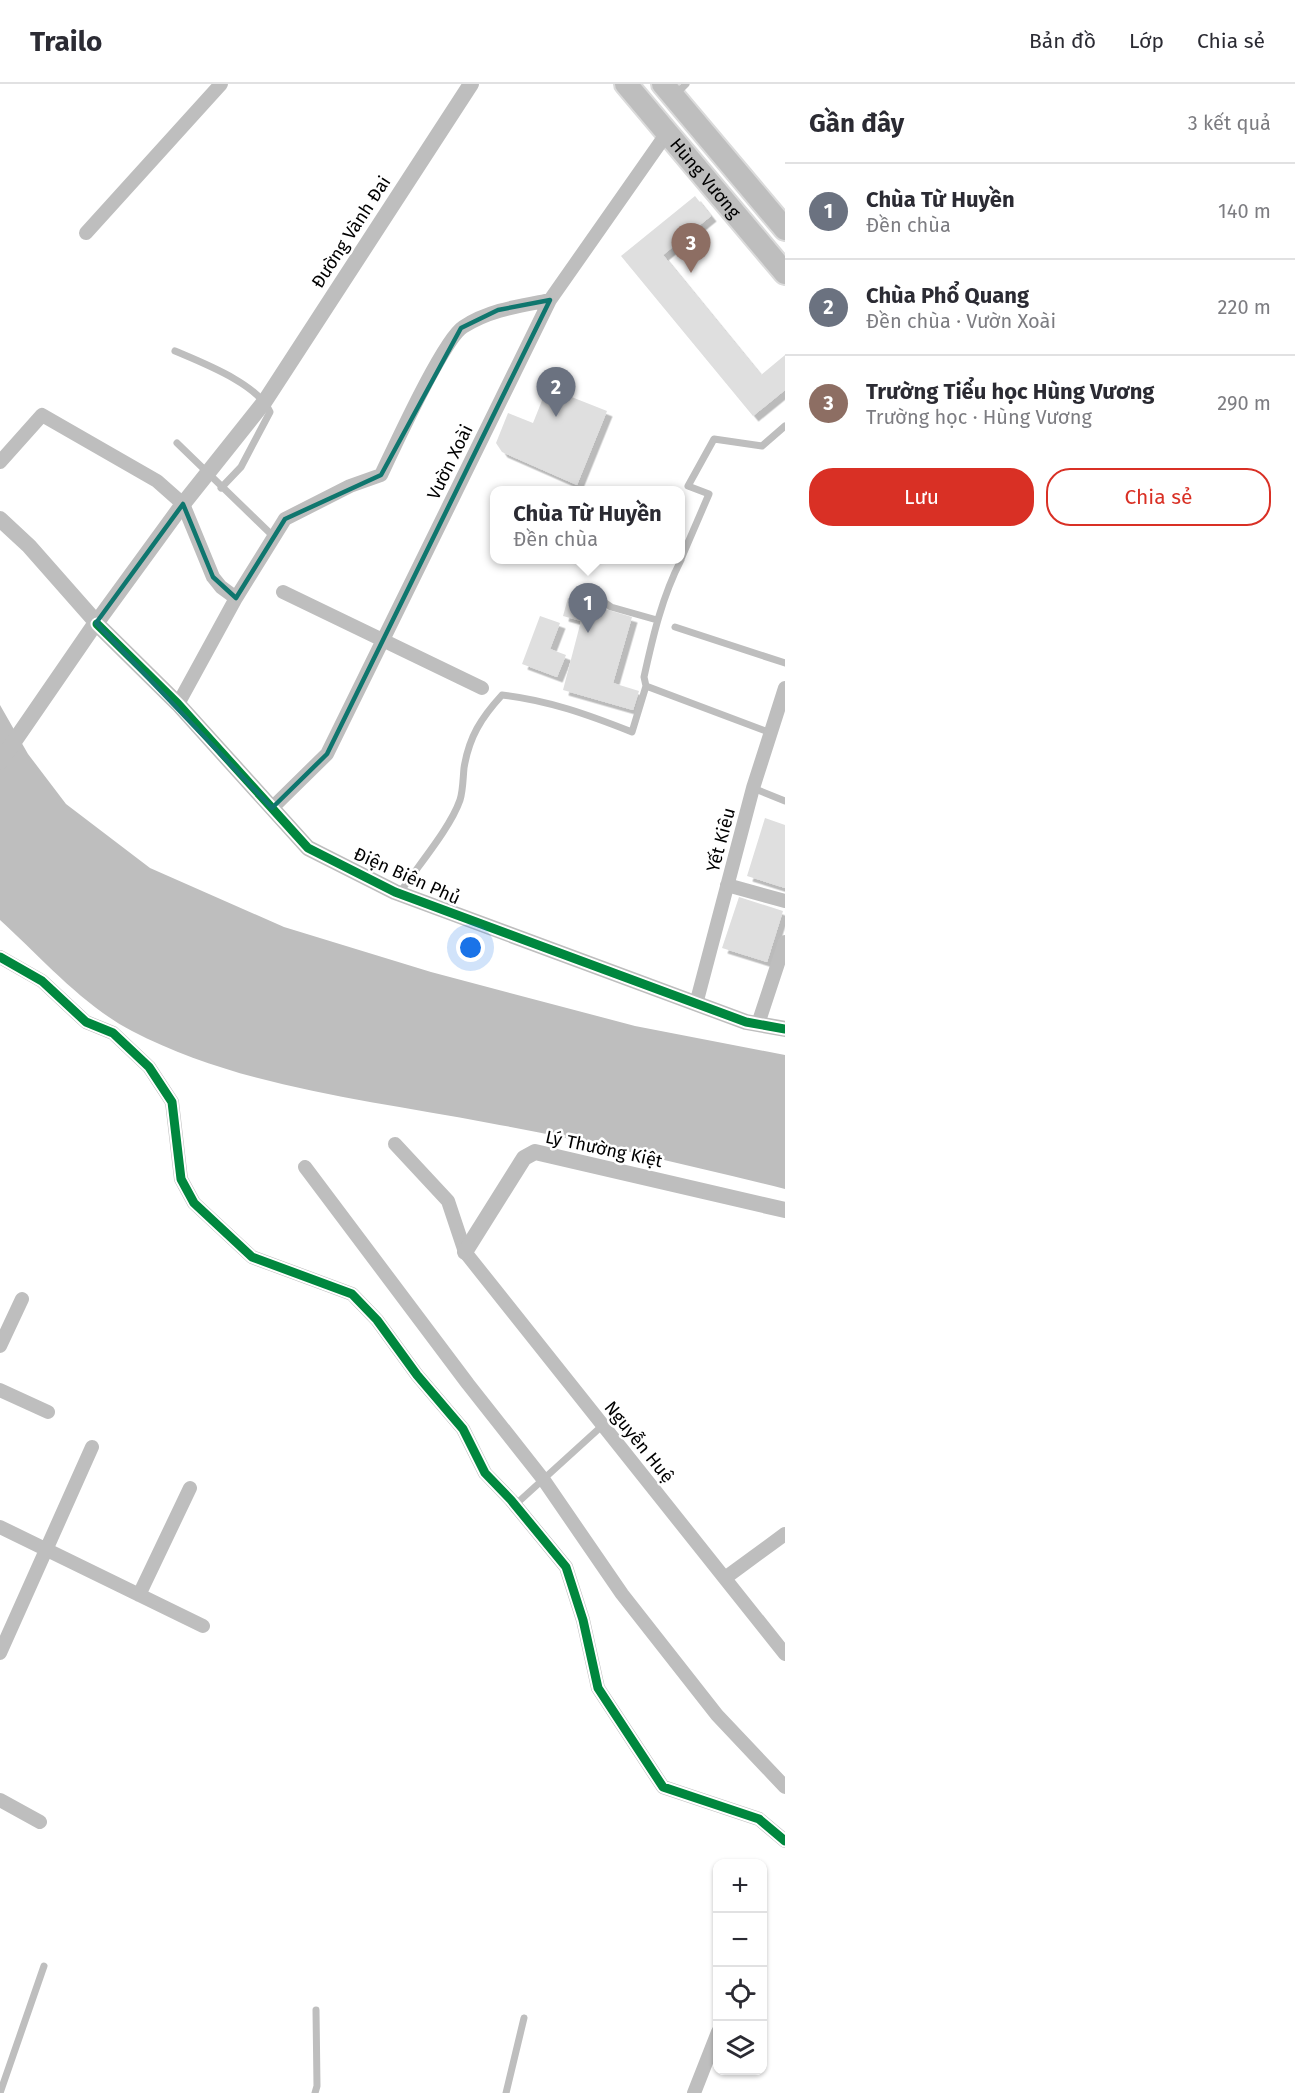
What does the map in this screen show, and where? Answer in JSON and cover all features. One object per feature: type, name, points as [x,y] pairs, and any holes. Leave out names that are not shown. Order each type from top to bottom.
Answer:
[{"type":"main road","name":"Hùng Vương","points":[[626,84],[785,273]]},
{"type":"main road","name":"Hùng Vương","points":[[674,88],[785,229]]},
{"type":"street","points":[[86,233],[221,84]]},
{"type":"street","name":"Đường Vành Đai","points":[[265,401],[471,84]]},
{"type":"street","name":"Vườn Xoài","points":[[272,808],[327,754],[550,300],[667,133]]},
{"type":"street","points":[[178,704],[236,598],[285,519],[350,486],[381,475],[436,366],[460,328],[498,310],[550,300]]},
{"type":"street","points":[[0,762],[183,504],[265,401]]},
{"type":"street","points":[[0,462],[42,415],[157,481],[183,504],[213,577],[221,587],[236,598]]},
{"type":"street","name":"Điện Biên Phủ","points":[[0,519],[29,546],[95,625],[178,704],[308,848],[399,894],[696,1004],[758,1024],[785,1029]]},
{"type":"street","points":[[283,592],[482,688]]},
{"type":"street","name":"Yết Kiêu","points":[[696,1004],[753,788],[785,688]]},
{"type":"street","points":[[727,885],[785,901]]},
{"type":"street","points":[[758,1024],[785,942]]},
{"type":"street","points":[[0,957],[42,981],[86,1022],[113,1033],[149,1066],[172,1102],[181,1179],[194,1203],[252,1257],[352,1294],[377,1320],[417,1375],[463,1429],[485,1473],[515,1505],[566,1567],[583,1620],[598,1688],[663,1787],[759,1819],[785,1841]]},
{"type":"street","points":[[395,1144],[448,1201],[465,1252]]},
{"type":"street","name":"Lý Thường Kiệt","points":[[465,1252],[524,1158],[536,1152],[785,1210]]},
{"type":"street","points":[[305,1167],[468,1384],[543,1479],[622,1594],[717,1715],[785,1787]]},
{"type":"street","name":"Nguyễn Huệ","points":[[465,1252],[785,1654]]},
{"type":"street","points":[[0,1346],[21,1299]]},
{"type":"street","points":[[0,1390],[48,1412]]},
{"type":"street","points":[[0,1653],[92,1447]]},
{"type":"street","points":[[139,1595],[190,1488]]},
{"type":"street","points":[[0,1527],[202,1626]]},
{"type":"street","points":[[725,1578],[785,1534]]},
{"type":"street","points":[[0,1800],[40,1822]]},
{"type":"street","points":[[694,2093],[713,2043]]},
{"type":"lane","points":[[175,351],[208,365],[265,401]]},
{"type":"lane","name":"Đường Vành Đai","points":[[221,488],[241,467],[261,431],[270,412],[265,401]]},
{"type":"lane","points":[[685,550],[709,494],[688,486],[714,439],[762,446],[785,426]]},
{"type":"lane","points":[[177,443],[275,538]]},
{"type":"lane","points":[[399,894],[442,832],[460,801],[465,765],[473,736],[481,718],[502,695],[536,699],[578,710],[633,732],[646,686],[644,677],[657,620],[668,586],[679,564]]},
{"type":"lane","points":[[578,590],[598,598],[611,608],[657,620]]},
{"type":"lane","points":[[675,627],[785,663]]},
{"type":"lane","points":[[646,686],[771,733]]},
{"type":"lane","points":[[753,788],[785,801]]},
{"type":"lane","points":[[515,1505],[603,1425]]},
{"type":"lane","points":[[0,2093],[44,1966]]},
{"type":"lane","points":[[315,2093],[317,2086],[316,2010]]},
{"type":"lane","points":[[506,2093],[524,2018]]},
{"type":"highlighted area","points":[[550,300],[327,754],[272,808],[96,623],[183,504],[213,577],[236,598],[285,519],[381,475],[461,328],[498,310]]},
{"type":"shaded area","points":[[0,705],[28,754],[66,804],[150,868],[284,927],[431,972],[635,1026],[785,1055],[785,1189],[564,1138],[352,1099],[262,1079],[174,1050],[114,1020],[63,980],[0,920]]},
{"type":"building","points":[[695,196],[711,216],[663,255],[761,375],[785,355],[785,390],[753,416],[621,256]]},
{"type":"building","points":[[564,394],[607,411],[577,485],[502,452],[496,443],[508,413],[533,423],[543,398],[559,405]]},
{"type":"building","points":[[568,598],[632,617],[613,683],[639,691],[633,710],[563,690],[581,621],[563,616]]},
{"type":"building","points":[[540,616],[560,623],[550,649],[566,655],[557,677],[522,664]]},
{"type":"building","points":[[765,818],[785,825],[785,888],[747,876]]},
{"type":"building","points":[[739,897],[783,911],[767,962],[722,948]]},
{"type":"cycle path","points":[[97,624],[178,704],[308,848],[395,892],[746,1022],[785,1029]]},
{"type":"cycle path","points":[[0,957],[42,981],[86,1022],[113,1033],[149,1067],[172,1102],[181,1179],[194,1203],[252,1257],[352,1294],[377,1320],[417,1375],[463,1429],[485,1473],[511,1500],[566,1567],[583,1620],[598,1688],[663,1787],[759,1819],[785,1841]]},
{"type":"place","name":"Trường Tiểu học Hùng Vương","points":[[691,273]]},
{"type":"place","name":"Chùa Phổ Quang","points":[[556,417]]},
{"type":"place","name":"Chùa Từ Huyền","points":[[588,633]]}]
